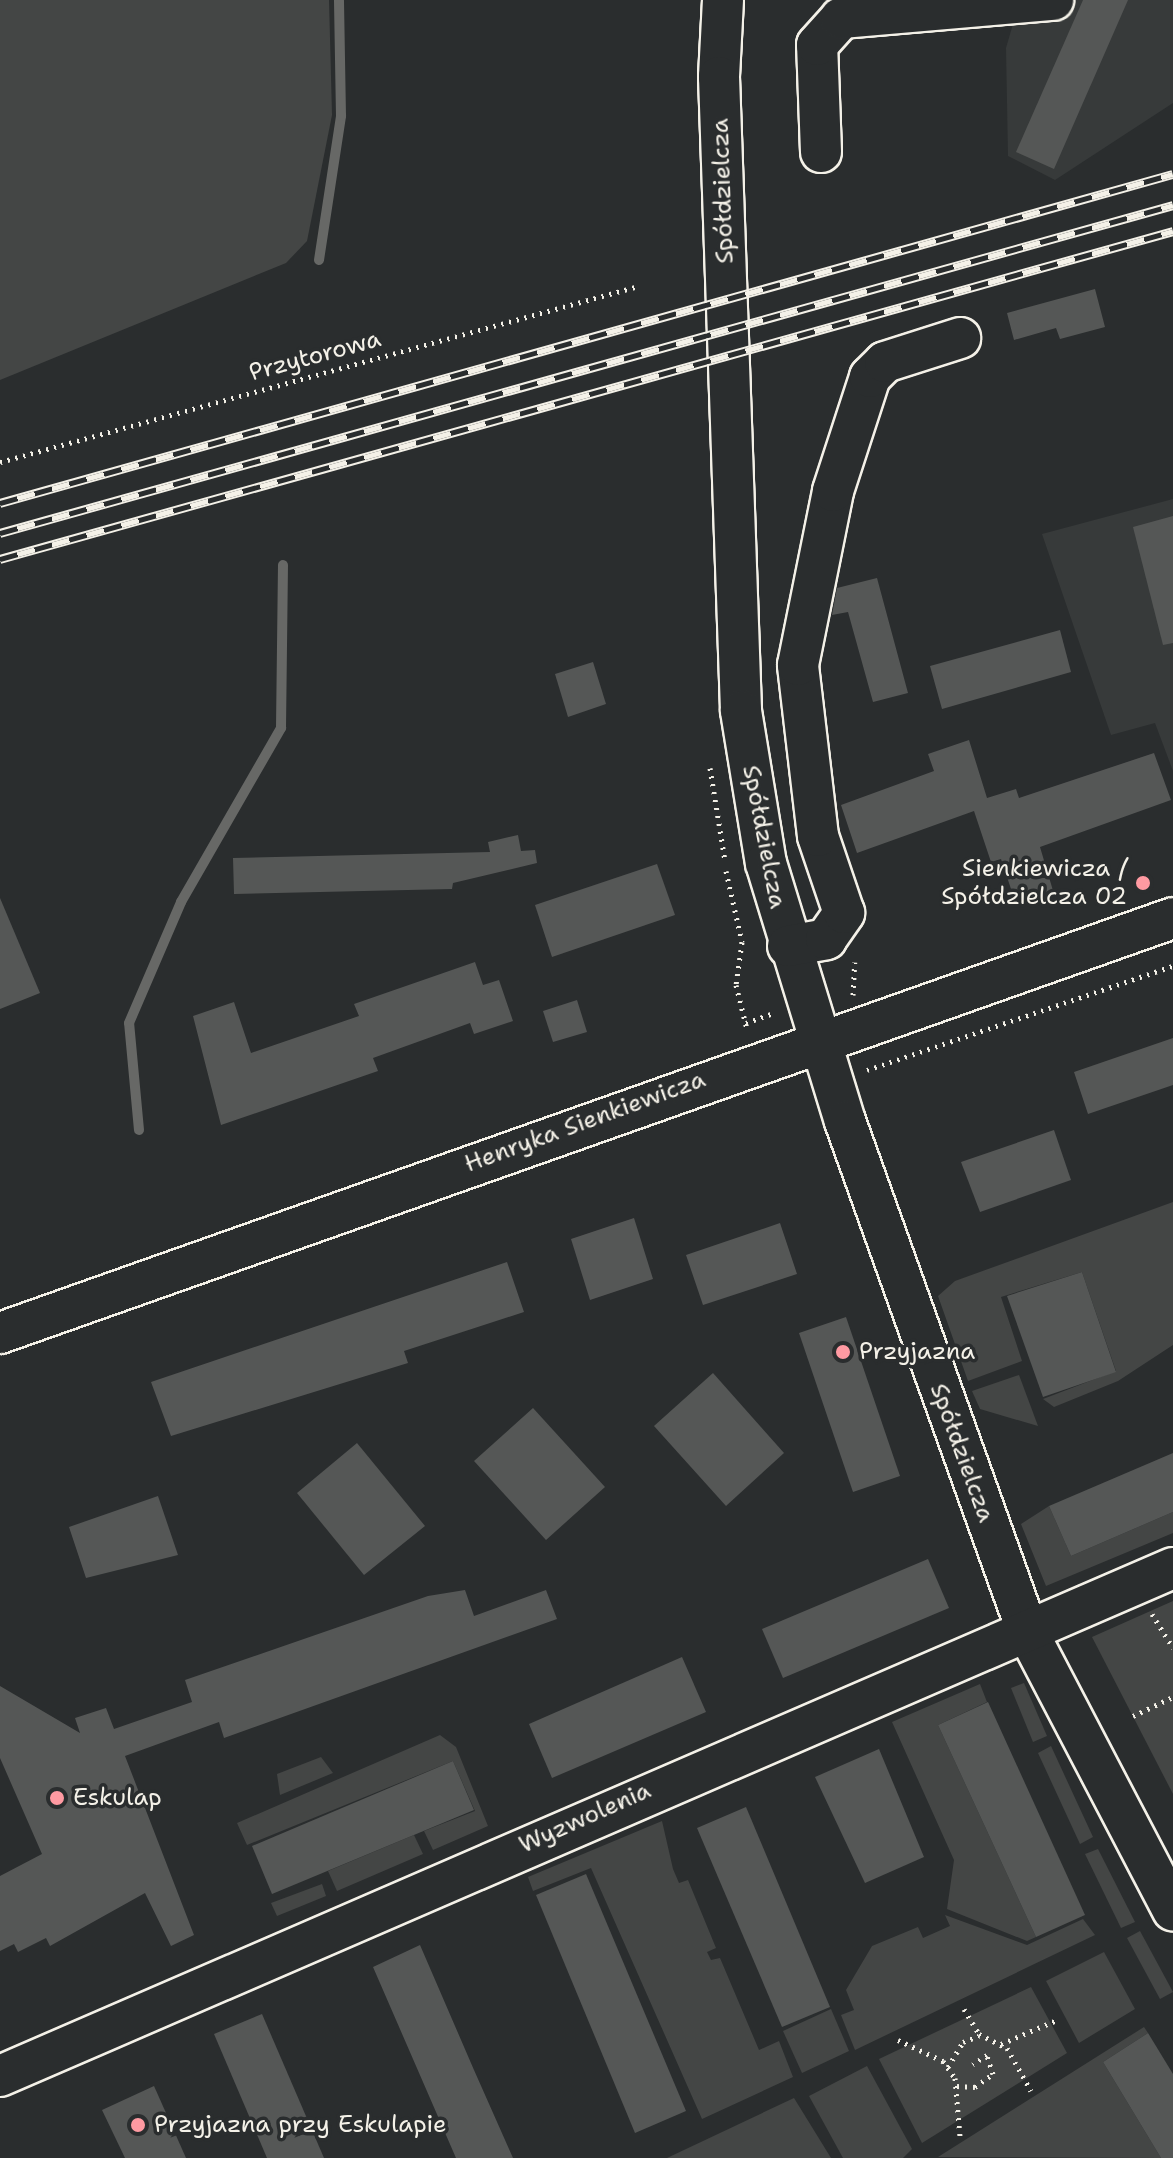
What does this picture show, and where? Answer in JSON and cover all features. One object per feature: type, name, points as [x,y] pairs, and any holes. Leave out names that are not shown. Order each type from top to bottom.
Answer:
[{"type":"street","name":"Spółdzielcza","points":[[723,0],[719,77],[741,711],[788,946],[1028,1633],[1173,1910]]},
{"type":"street","points":[[821,152],[817,45],[841,18],[1053,0]]},
{"type":"street","points":[[788,946],[826,939],[844,913],[818,836],[798,665],[833,491],[870,377],[885,362],[960,338]]},
{"type":"street","name":"Henryka Sienkiewicza","points":[[0,1333],[818,1038],[1173,918]]},
{"type":"street","name":"Wyzwolenia","points":[[0,2076],[666,1782],[1028,1633],[1173,1568]]},
{"type":"path","name":"Przytorowa","points":[[0,462],[639,286]]},
{"type":"path","points":[[735,916],[742,942],[736,985],[756,1060]]},
{"type":"path","points":[[1162,1606],[1150,1611],[1173,1648]]},
{"type":"path","points":[[1133,1716],[1173,1697]]},
{"type":"path","points":[[964,2009],[982,2035],[1001,2044],[1031,2091]]},
{"type":"path","points":[[1001,2044],[1059,2019]]},
{"type":"path","points":[[948,2067],[963,2042],[982,2035]]},
{"type":"path","points":[[898,2040],[948,2067],[957,2086],[960,2136]]},
{"type":"path","points":[[957,2086],[975,2087],[993,2074],[987,2055],[973,2064]]},
{"type":"shaded area","points":[[0,0],[329,0],[332,115],[307,241],[286,263],[0,380]]},
{"type":"shaded area","points":[[1020,0],[1173,0],[1173,103],[1055,180],[1008,156],[1006,48]]},
{"type":"shaded area","points":[[1173,499],[1173,771],[1155,723],[1111,735],[1042,534]]},
{"type":"shaded area","points":[[1173,1202],[1173,1345],[1118,1381],[1054,1407],[1043,1399],[1116,1371],[1082,1272],[1001,1297],[1022,1361],[968,1381],[938,1296],[955,1281]]},
{"type":"shaded area","points":[[1019,1375],[1038,1426],[980,1409],[972,1391]]},
{"type":"shaded area","points":[[1049,1506],[1071,1556],[1173,1512],[1173,1533],[1046,1586],[1021,1524]]},
{"type":"shaded area","points":[[1173,1601],[1173,1794],[1092,1637]]},
{"type":"shaded area","points":[[1024,1683],[1047,1736],[1033,1742],[1011,1688]]},
{"type":"shaded area","points":[[980,1684],[987,1702],[938,1725],[1036,1937],[1027,1941],[947,1909],[954,1860],[892,1722]]},
{"type":"shaded area","points":[[440,1735],[456,1747],[488,1826],[433,1850],[424,1831],[475,1811],[453,1761],[247,1845],[237,1823]]},
{"type":"shaded area","points":[[1051,1746],[1093,1837],[1080,1844],[1038,1753]]},
{"type":"shaded area","points":[[321,1757],[333,1773],[280,1795],[277,1774]]},
{"type":"shaded area","points":[[662,1821],[673,1869],[679,1883],[688,1880],[716,1948],[707,1952],[711,1960],[720,1958],[759,2050],[779,2041],[793,2077],[702,2119],[591,1868],[533,1891],[528,1877]]},
{"type":"shaded area","points":[[414,1835],[423,1854],[337,1891],[328,1871]]},
{"type":"shaded area","points":[[1098,1849],[1135,1922],[1121,1928],[1085,1854]]},
{"type":"shaded area","points":[[322,1884],[326,1896],[277,1916],[271,1903]]},
{"type":"shaded area","points":[[945,1915],[1027,1945],[1083,1919],[1095,1935],[855,2050],[841,2015],[854,2010],[846,1990],[872,1946],[918,1927],[923,1938],[950,1926]]},
{"type":"shaded area","points":[[1140,1931],[1173,1992],[1160,1999],[1127,1938]]},
{"type":"shaded area","points":[[1104,1952],[1135,2009],[1079,2043],[1046,1981]]},
{"type":"shaded area","points":[[1031,1987],[1067,2053],[922,2143],[879,2059]]},
{"type":"shaded area","points":[[831,2009],[849,2051],[802,2073],[783,2031]]},
{"type":"shaded area","points":[[1144,2027],[1148,2033],[1103,2062],[1161,2158],[938,2157]]},
{"type":"shaded area","points":[[867,2066],[912,2149],[903,2158],[843,2158],[809,2096]]},
{"type":"shaded area","points":[[794,2098],[831,2158],[667,2158]]},
{"type":"building","points":[[1083,0],[1128,0],[1054,169],[1016,152]]},
{"type":"building","points":[[1095,289],[1105,327],[1060,339],[1056,328],[1014,340],[1007,313]]},
{"type":"building","points":[[1173,516],[1173,643],[1163,645],[1133,527]]},
{"type":"building","points":[[877,578],[908,693],[873,702],[848,612],[832,615],[837,588]]},
{"type":"building","points":[[1060,630],[1071,672],[942,709],[930,666]]},
{"type":"building","points":[[593,662],[606,704],[568,717],[555,674]]},
{"type":"building","points":[[969,740],[987,798],[1016,789],[1019,798],[1154,753],[1171,800],[1040,847],[1054,894],[1027,903],[1025,894],[1014,898],[1001,859],[991,862],[974,811],[857,853],[841,805],[934,771],[928,754]]},
{"type":"building","points":[[518,835],[521,851],[535,850],[537,863],[453,883],[452,889],[234,894],[233,858],[490,852],[488,842]]},
{"type":"building","points":[[657,864],[675,915],[552,957],[535,905]]},
{"type":"building","points":[[0,898],[40,993],[0,1009]]},
{"type":"building","points":[[475,962],[483,985],[499,980],[513,1021],[474,1034],[470,1023],[373,1058],[378,1071],[221,1125],[193,1016],[234,1002],[251,1053],[359,1016],[354,1004]]},
{"type":"building","points":[[577,1000],[587,1032],[553,1042],[543,1011]]},
{"type":"building","points":[[1173,1038],[1173,1085],[1088,1114],[1074,1072]]},
{"type":"building","points":[[1054,1130],[1071,1180],[980,1212],[961,1162]]},
{"type":"building","points":[[634,1218],[653,1279],[590,1300],[571,1239]]},
{"type":"building","points":[[780,1223],[797,1274],[703,1305],[686,1255]]},
{"type":"building","points":[[507,1262],[524,1312],[404,1351],[408,1363],[171,1436],[151,1382]]},
{"type":"building","points":[[1082,1272],[1116,1372],[1043,1397],[1007,1296]]},
{"type":"building","points":[[846,1317],[900,1476],[853,1492],[799,1333]]},
{"type":"building","points":[[713,1373],[784,1453],[726,1506],[654,1426]]},
{"type":"building","points":[[533,1408],[605,1487],[546,1540],[474,1461]]},
{"type":"building","points":[[357,1443],[425,1526],[364,1575],[297,1493]]},
{"type":"building","points":[[1173,1453],[1173,1512],[1071,1556],[1049,1506]]},
{"type":"building","points":[[158,1496],[178,1555],[86,1578],[69,1527]]},
{"type":"building","points":[[928,1559],[949,1608],[783,1678],[762,1629]]},
{"type":"building","points":[[465,1590],[474,1616],[546,1590],[557,1619],[224,1738],[219,1722],[125,1756],[194,1935],[171,1946],[145,1893],[50,1946],[46,1938],[18,1952],[14,1944],[0,1951],[0,1876],[42,1854],[0,1758],[0,1686],[80,1733],[75,1718],[106,1708],[114,1729],[192,1702],[185,1680],[428,1596]]},
{"type":"building","points":[[682,1657],[706,1712],[552,1778],[529,1724]]},
{"type":"building","points":[[988,1702],[1085,1915],[1036,1937],[938,1725]]},
{"type":"building","points":[[879,1749],[924,1857],[865,1883],[815,1777]]},
{"type":"building","points":[[453,1761],[474,1810],[272,1894],[252,1846]]},
{"type":"building","points":[[746,1807],[830,2007],[782,2027],[697,1828]]},
{"type":"building","points":[[586,1874],[686,2111],[635,2133],[536,1895]]},
{"type":"building","points":[[420,1945],[513,2158],[456,2158],[373,1967]]},
{"type":"building","points":[[262,2014],[324,2158],[267,2158],[214,2034]]},
{"type":"building","points":[[1148,2033],[1173,2074],[1173,2158],[1161,2158],[1103,2062]]},
{"type":"building","points":[[154,2086],[186,2158],[125,2158],[102,2110]]},
{"type":"waterway","points":[[319,260],[341,116],[339,0]]},
{"type":"waterway","points":[[139,1130],[129,1023],[181,902],[281,728],[283,565]]},
{"type":"railway","points":[[0,503],[1173,174]]},
{"type":"railway","points":[[0,533],[1173,205]]},
{"type":"railway","points":[[0,559],[1173,231]]},
{"type":"place","name":"Sienkiewicza / Spółdzielcza 02","points":[[1143,883]]},
{"type":"place","name":"Przyjazna","points":[[843,1352]]},
{"type":"place","name":"Eskulap","points":[[57,1798]]},
{"type":"place","name":"Przyjazna przy Eskulapie","points":[[138,2125]]}]
